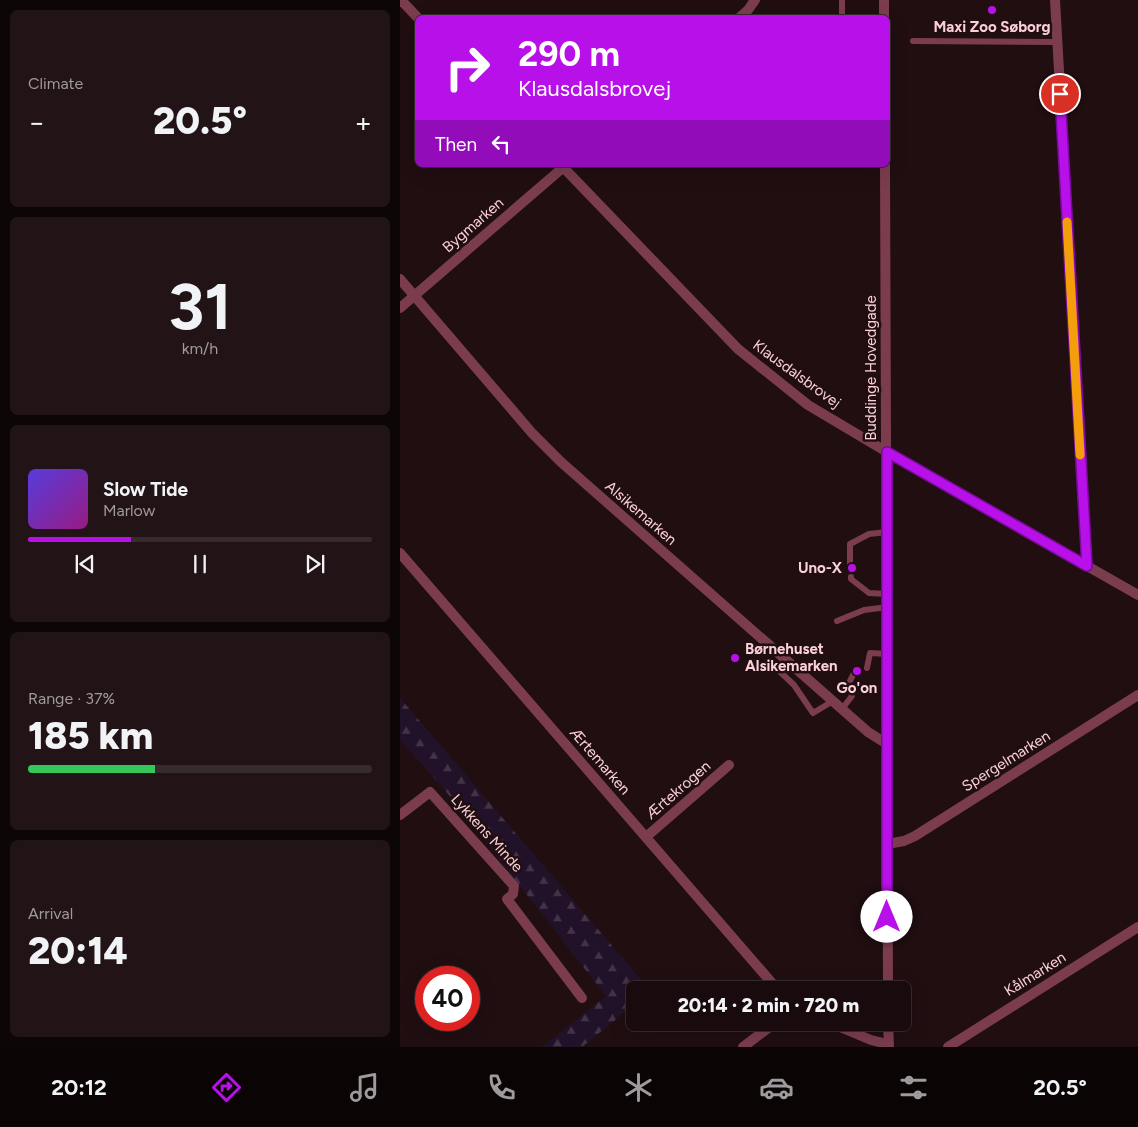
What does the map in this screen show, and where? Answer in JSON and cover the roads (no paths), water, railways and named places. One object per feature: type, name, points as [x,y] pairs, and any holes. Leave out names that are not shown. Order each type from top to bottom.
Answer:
[{"type":"street","points":[[401,0],[415,15]]},
{"type":"street","points":[[742,15],[755,0]]},
{"type":"street","points":[[884,0],[884,15]]},
{"type":"street","points":[[1055,0],[1087,566]]},
{"type":"street","name":"Bygmarken","points":[[400,308],[563,167]]},
{"type":"street","name":"Klausdalsbrovej","points":[[565,167],[738,349],[808,405],[1138,595]]},
{"type":"street","name":"Buddinge Hovedgade","points":[[885,167],[888,981]]},
{"type":"street","name":"Alsikemarken","points":[[400,279],[532,433],[561,462],[868,732],[886,744]]},
{"type":"street","name":"Ærtemarken","points":[[400,553],[770,981]]},
{"type":"street","name":"Spergelmarken","points":[[887,844],[904,841],[915,836],[1138,695]]},
{"type":"street","name":"Ærtekrogen","points":[[646,837],[729,765]]},
{"type":"street","name":"Lykkens Minde","points":[[400,815],[430,792],[514,886],[513,894],[508,899],[582,998]]},
{"type":"street","name":"Kålmarken","points":[[948,1047],[1138,927]]},
{"type":"street","points":[[743,1047],[764,1031]]},
{"type":"street","points":[[850,1031],[888,1045],[888,1031]]},
{"type":"lane","points":[[842,0],[842,15]]},
{"type":"lane","points":[[913,41],[1057,42]]},
{"type":"lane","points":[[850,565],[850,544],[869,534],[887,532]]},
{"type":"lane","points":[[851,577],[851,580],[869,593],[887,594]]},
{"type":"lane","points":[[837,622],[864,610],[888,607]]},
{"type":"lane","points":[[867,668],[870,653],[888,654]]},
{"type":"lane","points":[[785,659],[776,668],[794,685],[813,713],[833,701]]},
{"type":"lane","points":[[842,709],[852,696],[849,683],[854,673]]},
{"type":"place","name":"Maxi Zoo Søborg","points":[[992,10]]},
{"type":"place","name":"Uno-X","points":[[852,568]]},
{"type":"place","name":"Børnehuset Alsikemarken","points":[[735,658]]},
{"type":"place","name":"Go'on","points":[[857,671]]}]
